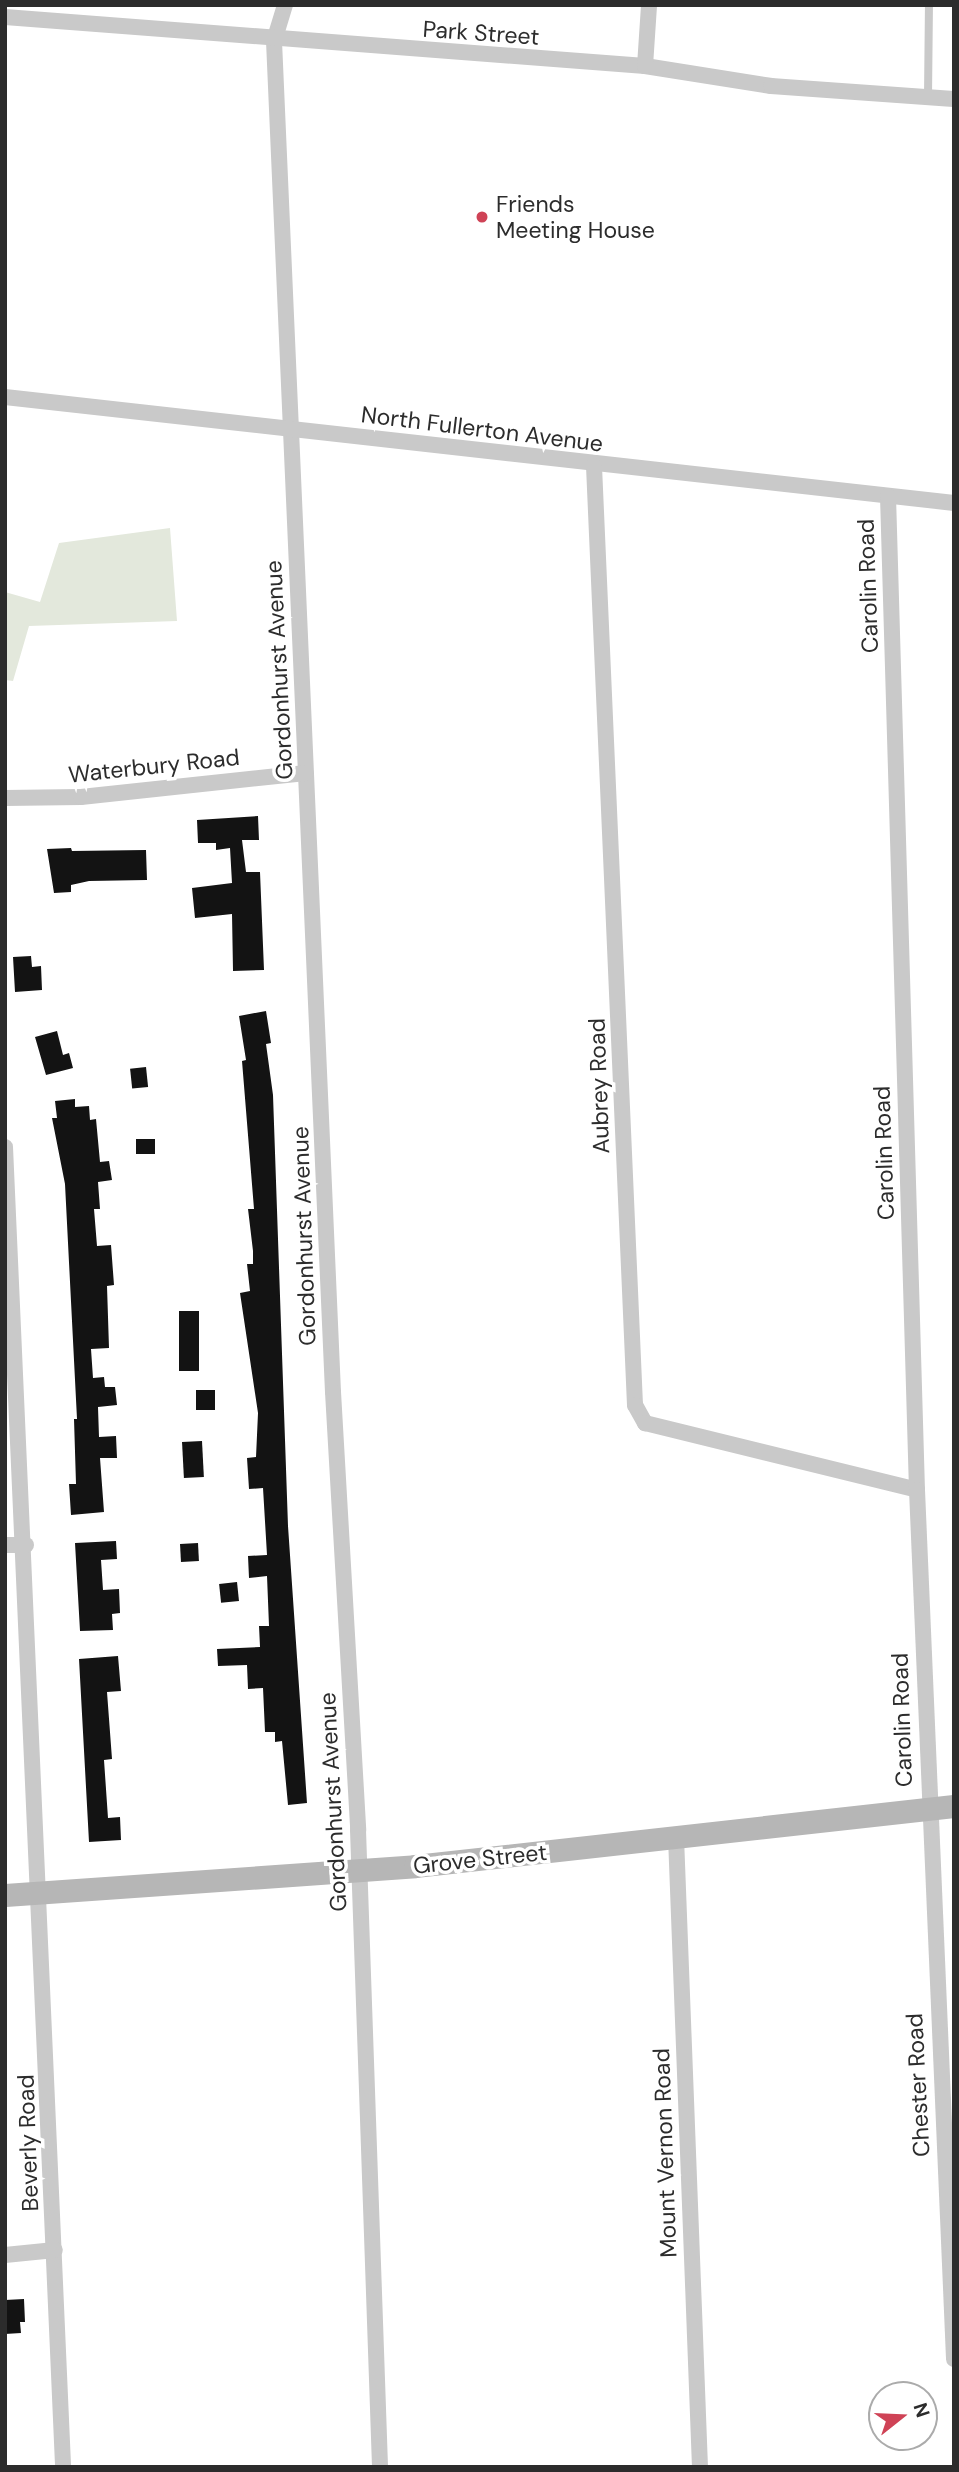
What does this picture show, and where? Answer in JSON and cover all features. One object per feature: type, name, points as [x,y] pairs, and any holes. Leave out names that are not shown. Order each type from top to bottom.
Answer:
[{"type":"main road","name":"Grove Street","points":[[5,1895],[360,1870],[954,1806]]},
{"type":"street","name":"Gordonhurst Avenue","points":[[285,5],[274,41],[306,773],[360,1870],[380,2467]]},
{"type":"street","points":[[645,66],[649,5]]},
{"type":"street","name":"Park Street","points":[[5,17],[274,41],[645,66],[771,86],[954,99]]},
{"type":"street","name":"North Fullerton Avenue","points":[[5,397],[594,466],[954,503]]},
{"type":"street","name":"Aubrey Road","points":[[594,466],[635,1405],[645,1423],[917,1490]]},
{"type":"street","name":"Carolin Road","points":[[888,496],[928,1809]]},
{"type":"street","name":"Waterbury Road","points":[[5,798],[81,797],[306,773]]},
{"type":"street","name":"Beverly Road","points":[[5,1147],[26,1545],[63,2467]]},
{"type":"street","points":[[5,1545],[26,1545]]},
{"type":"street","name":"Chester Road","points":[[928,1809],[954,2358]]},
{"type":"street","name":"Mount Vernon Road","points":[[676,1837],[700,2467]]},
{"type":"street","points":[[5,2256],[55,2250]]},
{"type":"lane","points":[[928,97],[929,5]]},
{"type":"shaded area","points":[[170,528],[177,621],[29,626],[13,681],[5,680],[5,592],[40,602],[59,543]]},
{"type":"building","points":[[258,816],[259,840],[242,840],[246,872],[260,872],[264,970],[233,971],[232,914],[195,918],[192,888],[232,883],[230,848],[216,850],[216,843],[198,843],[197,820]]},
{"type":"building","points":[[71,848],[72,851],[146,850],[147,880],[89,881],[71,885],[71,892],[54,893],[47,849]]},
{"type":"building","points":[[31,956],[32,967],[41,966],[42,990],[15,992],[13,957]]},
{"type":"building","points":[[266,1011],[271,1043],[266,1044],[273,1095],[288,1526],[307,1803],[288,1805],[282,1741],[275,1742],[275,1732],[265,1732],[263,1688],[248,1689],[247,1665],[218,1666],[217,1649],[260,1647],[259,1626],[269,1626],[267,1576],[249,1578],[248,1556],[267,1555],[263,1488],[249,1489],[247,1458],[256,1457],[258,1413],[240,1293],[250,1291],[247,1264],[253,1264],[253,1251],[248,1209],[254,1209],[242,1061],[246,1060],[239,1016]]},
{"type":"building","points":[[57,1031],[63,1055],[69,1053],[73,1068],[46,1075],[35,1037]]},
{"type":"building","points":[[146,1067],[148,1087],[132,1089],[130,1069]]},
{"type":"building","points":[[75,1099],[75,1107],[89,1106],[90,1120],[96,1119],[100,1162],[109,1161],[112,1180],[98,1182],[100,1209],[94,1209],[97,1246],[111,1245],[114,1285],[107,1286],[109,1348],[91,1349],[93,1378],[104,1377],[105,1387],[115,1387],[117,1405],[98,1407],[99,1437],[116,1436],[117,1458],[100,1458],[104,1512],[71,1515],[69,1484],[76,1484],[74,1419],[77,1419],[65,1184],[52,1118],[57,1118],[55,1101]]},
{"type":"building","points":[[136,1139],[155,1139],[155,1154],[136,1154]]},
{"type":"building","points":[[179,1311],[199,1311],[199,1371],[179,1371]]},
{"type":"building","points":[[196,1390],[215,1390],[215,1410],[196,1410]]},
{"type":"building","points":[[202,1441],[204,1477],[184,1478],[182,1442]]},
{"type":"building","points":[[116,1541],[117,1559],[101,1560],[103,1590],[119,1589],[120,1613],[112,1614],[113,1630],[80,1631],[75,1543]]},
{"type":"building","points":[[198,1543],[199,1561],[181,1562],[180,1544]]},
{"type":"building","points":[[237,1582],[239,1601],[221,1603],[219,1584]]},
{"type":"building","points":[[118,1656],[121,1691],[107,1692],[112,1759],[104,1760],[108,1818],[120,1817],[121,1840],[89,1842],[79,1659]]},
{"type":"building","points":[[24,2299],[25,2322],[20,2322],[21,2333],[5,2334],[5,2300]]},
{"type":"place","name":"Friends Meeting House","points":[[482,217]]}]
